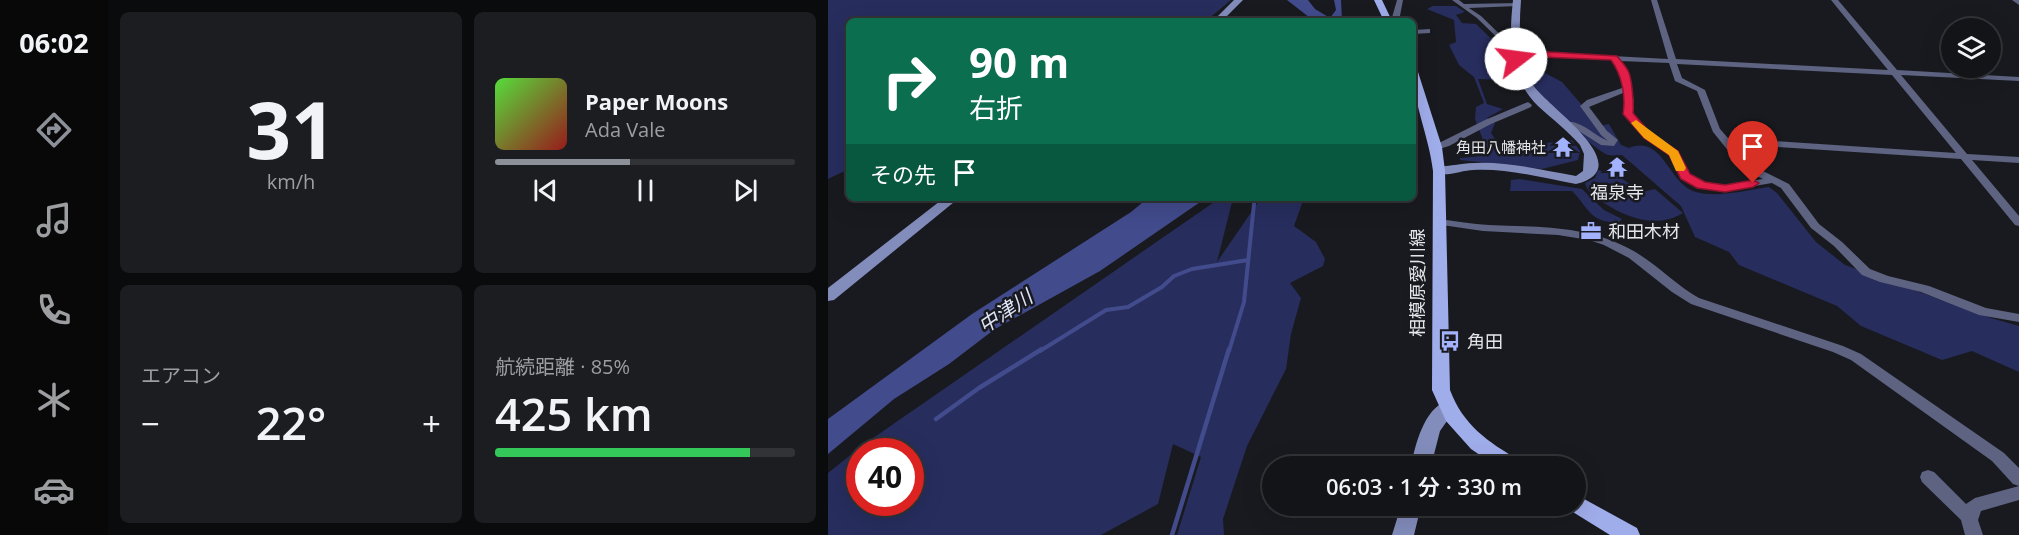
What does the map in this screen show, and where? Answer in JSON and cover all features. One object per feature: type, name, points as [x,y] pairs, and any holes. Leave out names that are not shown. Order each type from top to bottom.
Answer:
[{"type":"main road","points":[[1378,0],[1387,18]]},
{"type":"main road","name":"相模原愛川線","points":[[1416,82],[1436,147],[1439,171],[1441,390],[1447,408],[1458,426],[1479,447],[1495,456]]},
{"type":"main road","points":[[1586,510],[1628,535]]},
{"type":"street","points":[[1220,18],[1239,0]]},
{"type":"street","points":[[1396,18],[1400,0]]},
{"type":"street","points":[[1439,171],[1471,166],[1499,166],[1564,179],[1584,178],[1590,169],[1591,152],[1584,141],[1531,92],[1514,51],[1517,2],[1458,3],[1443,0]]},
{"type":"street","points":[[1654,0],[1680,81],[1701,90],[1716,130],[1747,167],[1785,186],[1815,226],[1838,244],[1866,272],[1925,289],[1984,312],[2019,318]]},
{"type":"street","points":[[1834,0],[2019,223]]},
{"type":"street","points":[[2015,0],[2019,3]]},
{"type":"street","points":[[1458,3],[1479,17],[1514,51],[2019,79]]},
{"type":"street","points":[[1416,32],[1426,31]]},
{"type":"street","points":[[1614,58],[1624,69],[1626,89],[1630,100],[1628,114],[1648,136],[1674,153],[1682,171],[1694,182],[1701,186],[1725,188],[1774,180]]},
{"type":"street","points":[[1565,124],[1574,124],[1600,141],[1611,144],[1613,140],[1604,133],[1584,106],[1626,89]]},
{"type":"street","points":[[1436,147],[1528,105]]},
{"type":"street","points":[[1725,141],[2015,159],[2019,168]]},
{"type":"street","points":[[828,297],[948,201]]},
{"type":"street","points":[[1439,222],[1486,228],[1551,229],[1616,247],[1633,256],[1673,288],[1695,301],[1856,357],[1998,457],[2019,479]]},
{"type":"street","points":[[1424,456],[1431,429],[1447,408]]},
{"type":"street","points":[[1928,477],[1969,517]]},
{"type":"street","points":[[1974,535],[1969,517],[1970,510],[1980,502],[2019,493]]},
{"type":"street","points":[[1403,535],[1408,516]]},
{"type":"shaded area","points":[[828,0],[1231,0],[1210,18],[846,18],[846,170],[828,179]]},
{"type":"shaded area","points":[[1433,6],[1456,6],[1465,12],[1456,15],[1462,23],[1476,24],[1504,51],[1504,63],[1511,68],[1532,66],[1562,82],[1600,126],[1609,124],[1621,145],[1629,148],[1641,146],[1650,148],[1687,188],[1705,194],[1714,194],[1769,187],[1777,193],[1816,242],[1845,265],[2019,326],[2019,372],[1972,351],[1942,360],[1861,326],[1837,306],[1739,265],[1729,252],[1695,237],[1681,206],[1622,155],[1608,155],[1601,151],[1569,125],[1533,89],[1511,88],[1503,80],[1478,79],[1487,104],[1503,109],[1487,118],[1495,123],[1491,133],[1501,148],[1572,140],[1580,151],[1578,160],[1542,169],[1460,160],[1460,158],[1481,156],[1486,148],[1475,119],[1476,107],[1484,103],[1474,77],[1459,65],[1449,45],[1456,42],[1454,20],[1427,9]]},
{"type":"shaded area","points":[[1598,170],[1618,176],[1642,192],[1655,189],[1683,213],[1673,218],[1653,221],[1622,213],[1595,197],[1586,186],[1585,183],[1595,178]]},
{"type":"shaded area","points":[[1519,179],[1582,189],[1604,210],[1622,219],[1619,222],[1609,222],[1596,217],[1572,191],[1510,191],[1511,180]]},
{"type":"shaded area","points":[[1216,201],[1232,201],[1217,262],[1259,201],[1303,201],[1294,226],[1316,242],[1325,259],[1323,266],[1290,283],[1301,298],[1291,334],[1286,369],[1247,446],[1223,519],[1224,535],[1177,535],[1201,457],[1173,444],[1158,504],[1101,535],[828,535],[828,473],[846,459],[846,516],[924,516],[924,438],[873,438]]},
{"type":"water","points":[[1287,0],[1308,0],[1315,9],[1330,18],[1310,18]]},
{"type":"water","points":[[1334,0],[1341,0],[1342,18],[1330,18],[1336,10]]},
{"type":"water","name":"中津川","points":[[1144,201],[1202,201],[1100,271],[995,329],[949,364],[894,399],[828,454],[828,419],[972,314],[1131,212]]},
{"type":"waterway","points":[[1254,205],[1255,201]]},
{"type":"waterway","points":[[1229,351],[1244,302],[1254,204]]},
{"type":"waterway","points":[[1040,351],[1106,310],[1128,307],[1162,287],[1174,276],[1192,269],[1248,260]]},
{"type":"waterway","points":[[936,419],[979,388],[1042,349]]},
{"type":"waterway","points":[[1172,535],[1229,349]]},
{"type":"slow traffic","points":[[1636,123],[1648,136],[1674,153],[1680,168]]},
{"type":"place","name":"角田八幡神社","points":[[1563,147]]},
{"type":"place","name":"福泉寺","points":[[1617,167]]},
{"type":"place","name":"和田木材","points":[[1591,231]]},
{"type":"place","name":"角田","points":[[1450,341]]},
{"type":"route","points":[[1516,59],[1515,53],[1614,58],[1625,72],[1626,89],[1630,98],[1628,114],[1648,136],[1674,153],[1686,176],[1701,186],[1725,188],[1753,183]]}]
